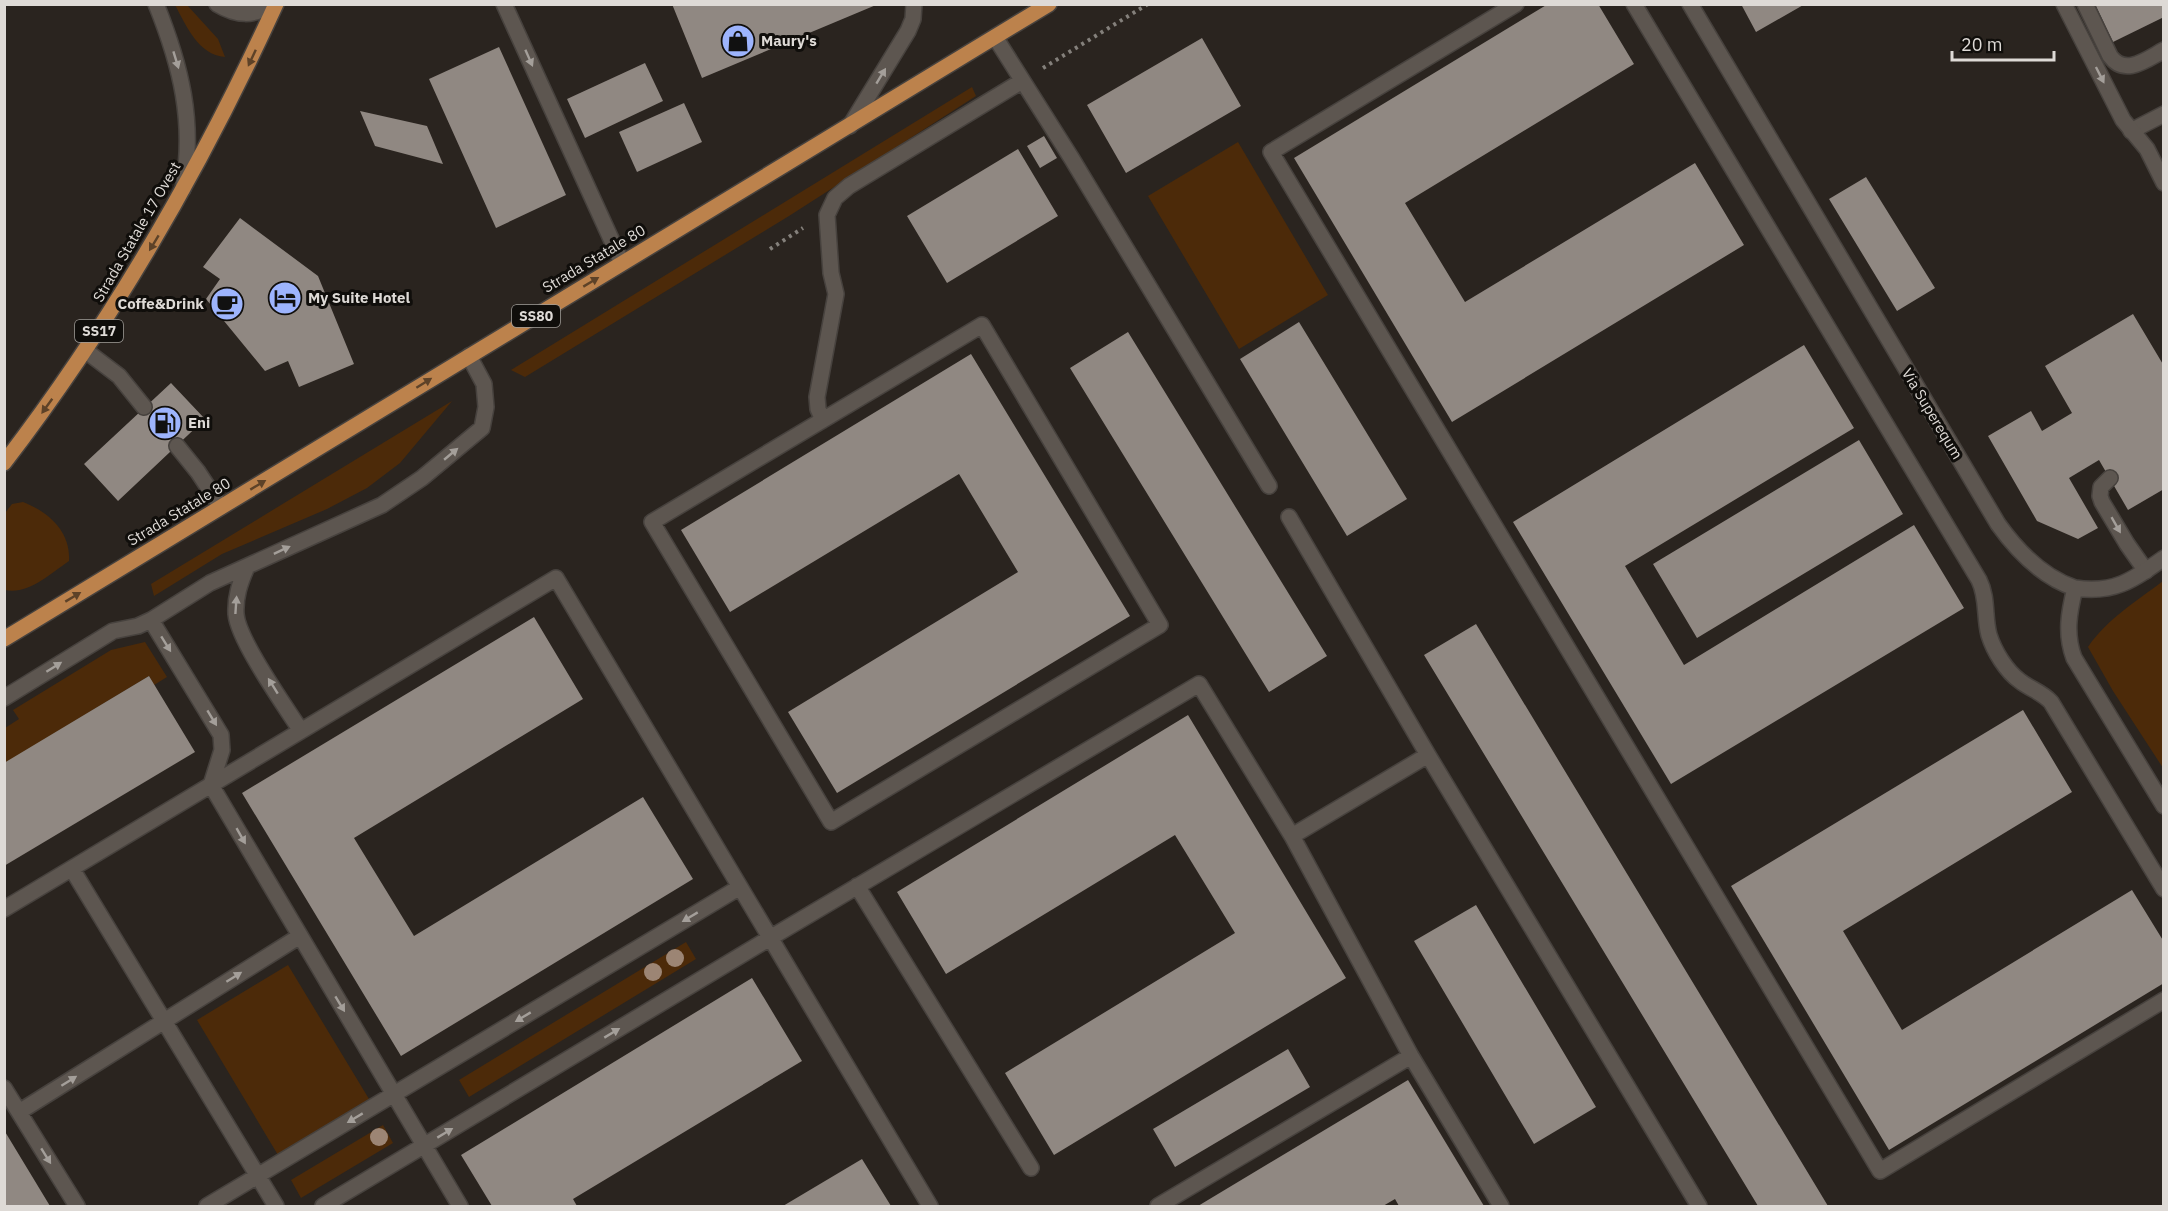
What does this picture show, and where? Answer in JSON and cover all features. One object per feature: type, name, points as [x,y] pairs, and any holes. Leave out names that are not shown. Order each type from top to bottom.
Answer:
[{"type":"main road","name":"Strada Statale 17 Ovest","points":[[4,464],[86,351],[123,295],[183,192],[245,72],[274,4]]},
{"type":"main road","name":"Strada Statale 80","points":[[4,639],[1049,4]]},
{"type":"main road","points":[[4,626],[23,627]]},
{"type":"street","points":[[156,4],[178,68],[186,100],[188,139],[183,192]]},
{"type":"street","points":[[217,4],[231,11],[249,15],[274,4]]},
{"type":"street","points":[[504,4],[622,263]]},
{"type":"street","points":[[850,126],[908,31],[913,19],[914,4]]},
{"type":"street","points":[[1516,4],[1271,152],[1880,1171],[2163,1000]]},
{"type":"street","points":[[1634,4],[1979,580],[1984,593],[1989,633],[1995,649],[2014,676],[2042,693],[2051,702],[2163,889]]},
{"type":"street","name":"Via Superequm","points":[[1690,4],[1993,517],[2010,540],[2037,567],[2053,579],[2075,588]]},
{"type":"street","points":[[2064,4],[2122,120],[2147,149],[2163,183]]},
{"type":"street","points":[[2085,4],[2110,56],[2116,63],[2124,67],[2133,66],[2163,50]]},
{"type":"street","points":[[995,38],[1072,159],[1269,486]]},
{"type":"street","points":[[823,420],[818,409],[817,397],[836,294],[831,273],[827,215],[834,198],[849,186],[1022,81]]},
{"type":"street","points":[[2131,131],[2163,114]]},
{"type":"street","points":[[982,325],[1160,625],[831,822],[652,522],[823,420],[982,325]]},
{"type":"street","points":[[86,351],[119,376],[144,407]]},
{"type":"street","points":[[4,698],[113,631],[138,626],[151,620],[210,583],[246,569],[382,505],[422,478],[482,428],[486,407],[484,384],[469,356]]},
{"type":"street","points":[[177,446],[198,472],[221,507]]},
{"type":"street","points":[[2109,478],[2101,487],[2101,499],[2127,544],[2146,571]]},
{"type":"street","points":[[1289,517],[1428,755],[1699,1206]]},
{"type":"street","points":[[2163,558],[2146,571],[2115,587],[2075,588],[2068,638],[2074,658],[2163,806]]},
{"type":"street","points":[[246,569],[237,590],[236,615],[245,641],[301,731]]},
{"type":"street","points":[[4,909],[556,578],[930,1206]]},
{"type":"street","points":[[151,620],[222,735],[222,750],[211,786],[460,1206]]},
{"type":"street","points":[[323,1206],[1199,684],[1292,836],[1411,1056],[1501,1206]]},
{"type":"street","points":[[1292,836],[1428,755]]},
{"type":"street","points":[[72,868],[276,1206]]},
{"type":"street","points":[[857,886],[1031,1168]]},
{"type":"street","points":[[207,1206],[740,887]]},
{"type":"street","points":[[19,1112],[300,936]]},
{"type":"street","points":[[1158,1206],[1411,1056]]},
{"type":"street","points":[[4,1088],[77,1206]]},
{"type":"path","points":[[1022,81],[1148,4]]},
{"type":"path","points":[[770,249],[806,225],[827,215]]},
{"type":"shaded area","points":[[175,5],[187,5],[218,39],[225,57],[207,51],[200,45]]},
{"type":"shaded area","points":[[972,87],[976,96],[789,216],[525,377],[511,370]]},
{"type":"shaded area","points":[[1238,142],[1328,295],[1239,349],[1148,196]]},
{"type":"shaded area","points":[[452,401],[400,463],[367,488],[327,509],[222,554],[154,596],[151,584]]},
{"type":"shaded area","points":[[23,502],[50,517],[56,524],[66,541],[69,561],[30,586],[14,591],[5,590],[5,513],[12,504]]},
{"type":"shaded area","points":[[2163,581],[2163,768],[2113,691],[2088,647],[2113,619]]},
{"type":"shaded area","points":[[145,642],[167,677],[154,685],[149,676],[5,763],[5,728],[19,719],[13,710],[111,650]]},
{"type":"shaded area","points":[[686,942],[696,959],[469,1097],[459,1080]]},
{"type":"shaded area","points":[[288,965],[369,1099],[278,1155],[197,1020]]},
{"type":"shaded area","points":[[383,1125],[393,1143],[301,1198],[291,1180]]},
{"type":"building","name":"Maury's","points":[[672,4],[876,4],[876,5],[702,78]]},
{"type":"building","points":[[1548,4],[1598,4],[1634,64],[1405,203],[1465,302],[1695,163],[1744,245],[1452,422],[1294,158]]},
{"type":"building","points":[[1741,4],[1805,4],[1756,32]]},
{"type":"building","points":[[2095,4],[2164,4],[2164,17],[2113,42]]},
{"type":"building","points":[[1202,38],[1241,106],[1126,173],[1087,105]]},
{"type":"building","points":[[499,47],[566,195],[496,228],[429,79]]},
{"type":"building","points":[[645,63],[663,101],[585,138],[567,99]]},
{"type":"building","points":[[684,103],[702,142],[637,172],[619,132]]},
{"type":"building","points":[[360,111],[427,126],[443,164],[375,146]]},
{"type":"building","points":[[1044,136],[1057,158],[1040,168],[1027,146]]},
{"type":"building","points":[[1018,149],[1058,216],[947,283],[907,216]]},
{"type":"building","points":[[1866,177],[1935,288],[1897,311],[1829,199]]},
{"type":"building","name":"My Suite Hotel","points":[[240,218],[318,276],[354,364],[299,387],[288,361],[265,371],[206,299],[220,279],[203,267]]},
{"type":"building","points":[[2133,314],[2164,366],[2164,489],[2128,510],[2099,460],[2069,478],[2098,528],[2078,539],[2037,521],[1988,436],[2031,411],[2042,431],[2072,413],[2045,366]]},
{"type":"building","points":[[1299,322],[1407,499],[1347,536],[1240,359]]},
{"type":"building","points":[[1128,332],[1327,656],[1269,692],[1070,368]]},
{"type":"building","points":[[1804,345],[1854,428],[1625,566],[1684,665],[1914,525],[1964,608],[1671,784],[1513,522]]},
{"type":"building","points":[[971,354],[1130,616],[837,793],[788,712],[1018,572],[959,474],[730,612],[681,530]]},
{"type":"building","points":[[171,383],[205,419],[118,501],[84,464]]},
{"type":"building","points":[[1859,440],[1903,514],[1697,638],[1653,564]]},
{"type":"building","points":[[534,617],[583,699],[354,838],[414,936],[643,797],[693,879],[401,1056],[242,793]]},
{"type":"building","points":[[1476,624],[1828,1206],[1758,1206],[1424,655]]},
{"type":"building","points":[[149,676],[195,752],[4,866],[4,763]]},
{"type":"building","points":[[2023,710],[2072,792],[1843,931],[1902,1030],[2132,890],[2164,942],[2164,983],[1889,1150],[1731,886]]},
{"type":"building","points":[[1188,715],[1346,978],[1054,1155],[1005,1073],[1235,933],[1175,835],[946,974],[897,892]]},
{"type":"building","points":[[1476,905],[1596,1107],[1534,1144],[1414,941]]},
{"type":"building","points":[[752,978],[802,1061],[573,1199],[577,1206],[492,1206],[461,1155]]},
{"type":"building","points":[[1288,1049],[1310,1087],[1175,1167],[1153,1129]]},
{"type":"building","points":[[1408,1080],[1484,1206],[1399,1206],[1395,1199],[1383,1206],[1198,1206]]},
{"type":"building","points":[[4,1130],[50,1206],[4,1206]]},
{"type":"building","points":[[862,1159],[891,1206],[783,1206]]},
{"type":"place","name":"Maury's","points":[[738,41]]},
{"type":"place","name":"My Suite Hotel","points":[[285,298]]},
{"type":"place","name":"Coffe&Drink","points":[[227,304]]},
{"type":"place","name":"Eni","points":[[165,423]]}]
